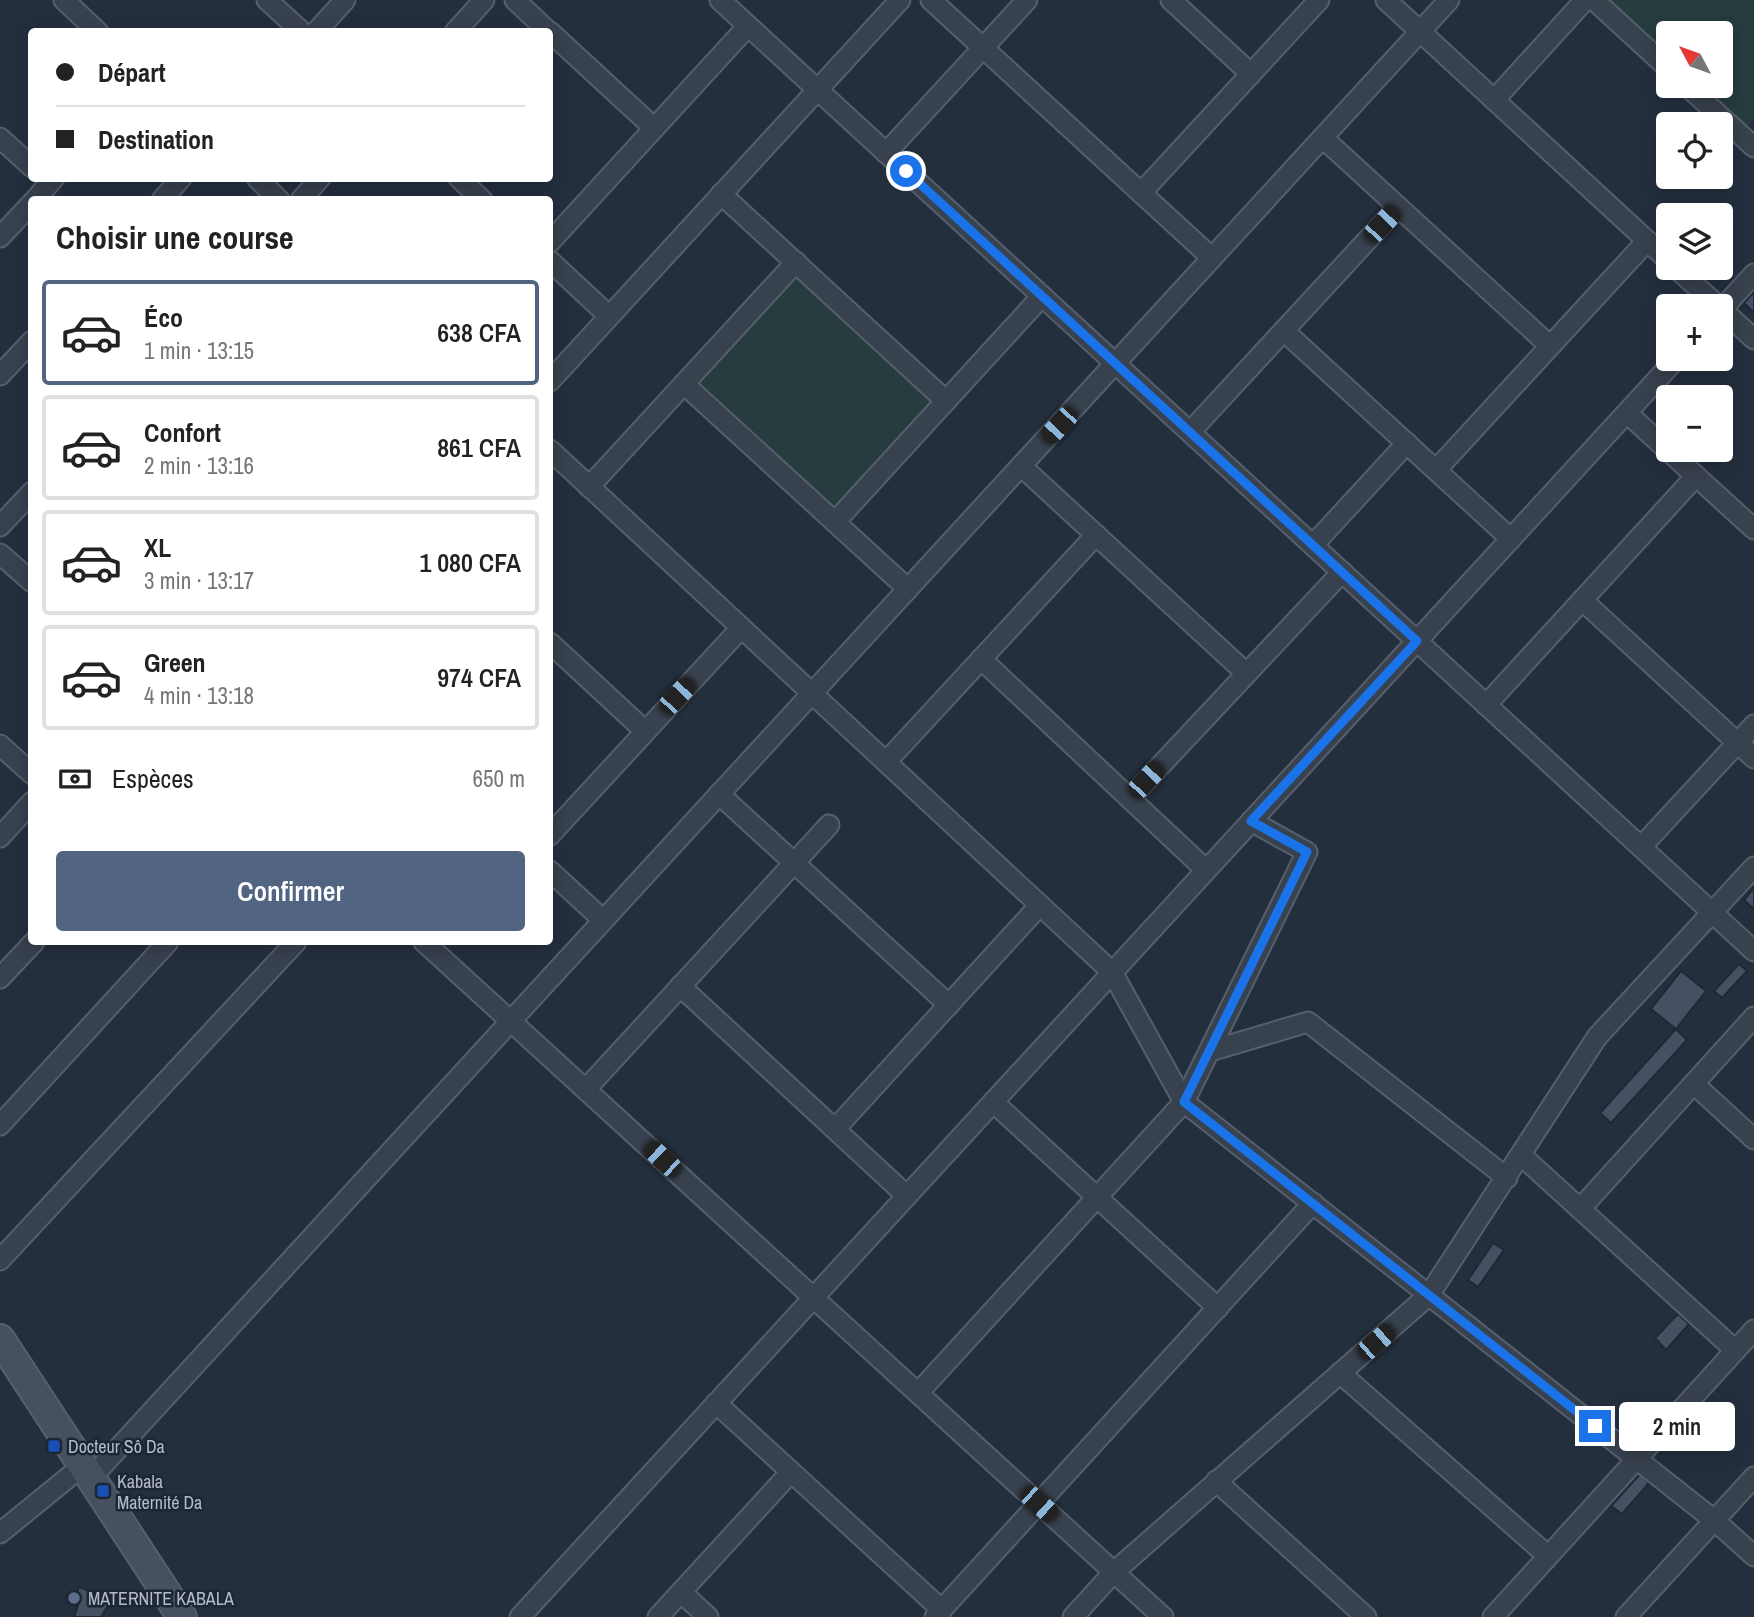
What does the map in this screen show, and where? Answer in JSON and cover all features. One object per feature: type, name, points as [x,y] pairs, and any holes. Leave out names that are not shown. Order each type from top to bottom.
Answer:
[{"type":"main road","points":[[0,1339],[85,1473],[182,1617]]},
{"type":"street","points":[[64,0],[94,28]]},
{"type":"street","points":[[267,0],[298,28]]},
{"type":"street","points":[[320,28],[345,0]]},
{"type":"street","points":[[460,28],[484,0]]},
{"type":"street","points":[[514,0],[545,28]]},
{"type":"street","points":[[720,0],[1754,951]]},
{"type":"street","points":[[553,378],[900,0]]},
{"type":"street","points":[[931,0],[1212,258]]},
{"type":"street","points":[[886,153],[1027,0]]},
{"type":"street","points":[[1171,0],[1251,74]]},
{"type":"street","points":[[1141,193],[1319,0]]},
{"type":"street","points":[[1386,0],[1656,249]]},
{"type":"street","points":[[0,1533],[85,1473],[511,1021],[1449,0]]},
{"type":"street","points":[[1494,100],[1585,0]]},
{"type":"street","points":[[1594,0],[1656,57]]},
{"type":"street","points":[[553,239],[748,26]]},
{"type":"street","points":[[553,36],[654,128]]},
{"type":"street","points":[[1702,98],[1751,137]]},
{"type":"street","points":[[0,138],[28,163]]},
{"type":"street","points":[[1323,138],[1550,346]]},
{"type":"street","points":[[37,196],[47,182]]},
{"type":"street","points":[[165,196],[178,182]]},
{"type":"street","points":[[261,182],[275,196]]},
{"type":"street","points":[[304,196],[317,182]]},
{"type":"street","points":[[463,182],[478,196]]},
{"type":"street","points":[[721,194],[946,401]]},
{"type":"street","points":[[0,237],[28,206]]},
{"type":"street","points":[[1190,432],[1398,207]]},
{"type":"street","points":[[1436,470],[1647,241]]},
{"type":"street","points":[[589,487],[796,262]]},
{"type":"street","points":[[553,264],[609,316]]},
{"type":"street","points":[[1733,296],[1754,274]]},
{"type":"street","points":[[1689,280],[1704,294]]},
{"type":"street","points":[[835,522],[1042,296]]},
{"type":"street","points":[[1733,320],[1754,339]]},
{"type":"street","points":[[1284,331],[1511,539]]},
{"type":"street","points":[[3,367],[28,345]]},
{"type":"street","points":[[520,1617],[1665,371]]},
{"type":"street","points":[[684,384],[908,589]]},
{"type":"street","points":[[1627,412],[1754,530]]},
{"type":"street","points":[[1313,545],[1407,443]]},
{"type":"street","points":[[553,453],[1112,972],[1184,1102],[1714,1520],[1754,1556]]},
{"type":"street","points":[[1021,466],[1246,673]]},
{"type":"street","points":[[1486,705],[1696,476]]},
{"type":"street","points":[[0,526],[28,496]]},
{"type":"street","points":[[886,762],[1096,535]]},
{"type":"street","points":[[0,554],[28,578]]},
{"type":"street","points":[[1130,798],[1342,572]]},
{"type":"street","points":[[1582,600],[1754,758]]},
{"type":"street","points":[[553,832],[741,628]]},
{"type":"street","points":[[553,646],[645,731]]},
{"type":"street","points":[[981,659],[1206,870]]},
{"type":"street","points":[[1641,847],[1754,725]]},
{"type":"street","points":[[0,745],[28,770]]},
{"type":"street","points":[[719,794],[949,1005]]},
{"type":"street","points":[[0,837],[28,806]]},
{"type":"street","points":[[918,1393],[1184,1102],[1307,852],[1251,821]]},
{"type":"street","points":[[586,1089],[829,825]]},
{"type":"street","points":[[1073,1617],[1114,1572],[1429,1295],[1597,1037],[1754,867]]},
{"type":"street","points":[[553,874],[603,920]]},
{"type":"street","points":[[835,1129],[1040,905]]},
{"type":"street","points":[[1,976],[31,945]]},
{"type":"street","points":[[0,1125],[165,945]]},
{"type":"street","points":[[0,1260],[293,945]]},
{"type":"street","points":[[427,945],[1163,1617]]},
{"type":"street","points":[[680,986],[907,1196]]},
{"type":"street","points":[[1580,1209],[1754,1017]]},
{"type":"street","points":[[1210,1051],[1308,1022],[1507,1178]]},
{"type":"street","points":[[1693,1084],[1754,1139]]},
{"type":"street","points":[[993,1102],[1218,1308]]},
{"type":"street","points":[[1522,1156],[1735,1350]]},
{"type":"street","points":[[716,1403],[939,1613],[1313,1203]]},
{"type":"street","points":[[1493,1617],[1754,1329]]},
{"type":"street","points":[[1340,1373],[1548,1556]]},
{"type":"street","points":[[659,1617],[791,1472]]},
{"type":"street","points":[[1626,1617],[1754,1477]]},
{"type":"street","points":[[1216,1481],[1366,1617]]},
{"type":"street","points":[[681,1592],[708,1617]]},
{"type":"green space","points":[[1602,0],[1754,0],[1754,119],[1744,130],[1733,120],[1733,112],[1724,112],[1708,98],[1733,98],[1733,21],[1656,21],[1656,49]]},
{"type":"green space","points":[[793,269],[940,404],[837,517],[690,381]]},
{"type":"building","points":[[1754,292],[1754,310],[1753,312],[1744,303]]},
{"type":"building","points":[[1754,888],[1754,909],[1744,900]]},
{"type":"building","points":[[1739,964],[1747,971],[1722,998],[1714,991]]},
{"type":"building","points":[[1681,971],[1706,991],[1676,1029],[1651,1009]]},
{"type":"building","points":[[1676,1029],[1687,1040],[1611,1123],[1600,1113]]},
{"type":"building","points":[[1493,1243],[1504,1250],[1478,1287],[1468,1280]]},
{"type":"building","points":[[1678,1314],[1689,1324],[1666,1350],[1655,1338]]},
{"type":"building","points":[[1640,1474],[1649,1483],[1622,1514],[1611,1506]]},
{"type":"building","points":[[79,1587],[112,1599],[101,1617],[74,1617],[81,1597],[76,1595]]},
{"type":"place","name":"Docteur Sô Da","points":[[54,1446]]},
{"type":"place","name":"Kabala Maternité Da","points":[[103,1491]]},
{"type":"place","name":"MATERNITE KABALA","points":[[74,1598]]},
{"type":"route","points":[[906,171],[1417,641],[1251,821],[1307,852],[1184,1102],[1595,1426]]}]
